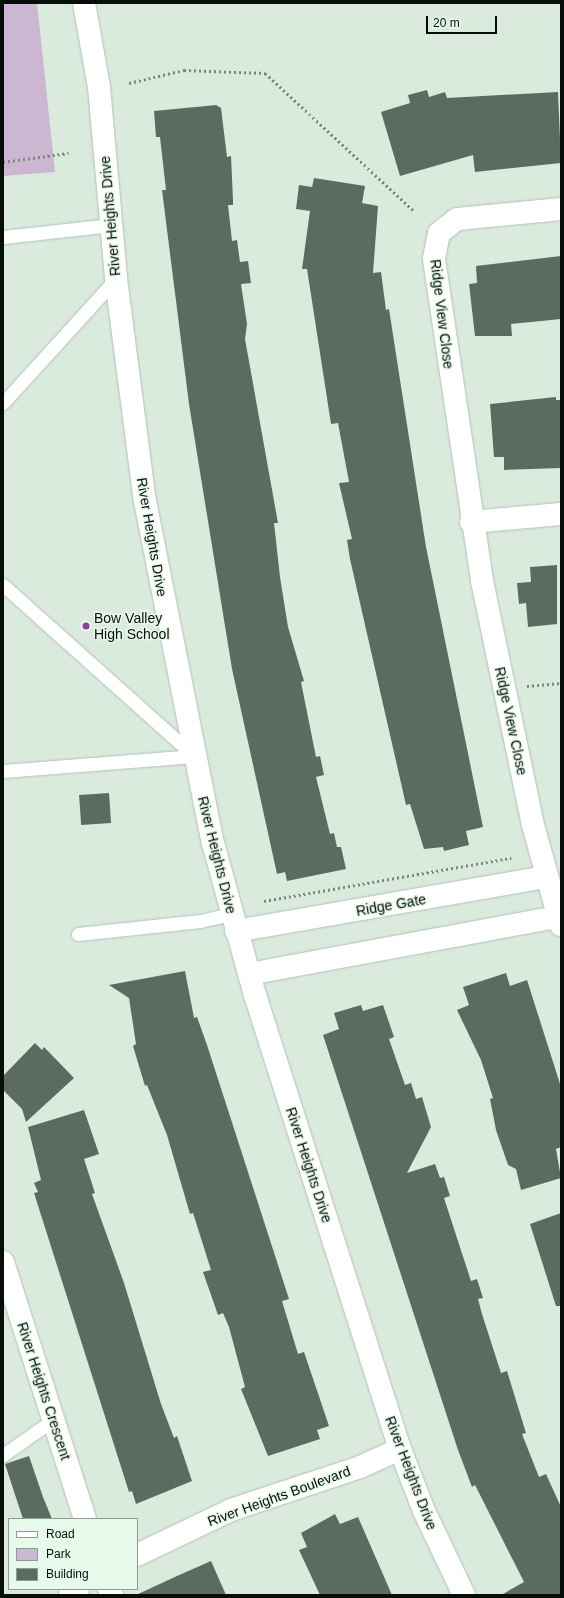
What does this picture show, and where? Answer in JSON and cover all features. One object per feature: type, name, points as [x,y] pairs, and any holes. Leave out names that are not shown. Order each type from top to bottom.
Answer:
[{"type":"street","name":"River Heights Drive","points":[[84,3],[98,83]]},
{"type":"street","name":"River Heights Drive","points":[[96,3],[98,83],[116,279],[144,496],[194,756],[234,922],[249,974],[400,1449],[424,1511],[464,1595]]},
{"type":"street","name":"Ridge View Close","points":[[560,921],[546,877],[501,678],[471,522],[434,275],[434,245],[439,233],[457,219],[561,209]]},
{"type":"street","points":[[471,522],[561,514]]},
{"type":"street","name":"Ridge Gate","points":[[234,922],[546,877]]},
{"type":"street","points":[[249,974],[560,921]]},
{"type":"street","name":"River Heights Crescent","points":[[3,1262],[85,1518]]},
{"type":"street","name":"River Heights Boulevard","points":[[138,1555],[230,1510],[360,1467],[400,1449]]},
{"type":"lane","points":[[3,237],[111,225]]},
{"type":"lane","points":[[3,403],[116,279]]},
{"type":"lane","points":[[3,585],[194,756]]},
{"type":"lane","points":[[3,771],[194,756]]},
{"type":"lane","points":[[78,934],[200,922],[234,922]]},
{"type":"lane","points":[[3,1454],[53,1420]]},
{"type":"path","points":[[129,83],[190,70],[265,73],[413,210]]},
{"type":"path","points":[[3,162],[68,153]]},
{"type":"path","points":[[522,686],[561,684]]},
{"type":"path","points":[[262,902],[511,858]]},
{"type":"green space","points":[[3,3],[37,3],[55,172],[3,176]]},
{"type":"building","points":[[427,90],[429,97],[445,92],[447,98],[558,92],[561,163],[475,172],[473,155],[400,176],[381,112],[410,103],[408,95]]},
{"type":"building","points":[[216,105],[221,108],[227,157],[231,156],[233,205],[228,205],[232,241],[237,240],[240,262],[248,261],[251,283],[241,284],[247,324],[245,339],[278,523],[274,523],[280,577],[288,627],[304,681],[301,682],[316,757],[320,756],[324,775],[316,777],[330,834],[334,833],[337,847],[341,847],[346,869],[287,881],[285,872],[277,874],[232,669],[189,404],[162,190],[166,190],[160,137],[156,137],[154,111]]},
{"type":"building","points":[[314,178],[365,186],[362,203],[378,206],[373,273],[381,272],[386,310],[389,309],[426,547],[483,827],[466,831],[469,845],[444,851],[443,847],[424,849],[410,804],[406,805],[350,559],[347,540],[352,539],[339,483],[349,482],[338,423],[331,424],[307,269],[302,269],[310,211],[296,209],[299,185],[312,187]]},
{"type":"building","points":[[561,256],[561,319],[511,324],[512,336],[475,336],[469,284],[477,283],[476,266]]},
{"type":"building","points":[[556,397],[556,400],[561,400],[561,468],[504,470],[504,457],[494,457],[490,404]]},
{"type":"building","points":[[557,565],[557,624],[528,627],[526,603],[519,604],[517,583],[531,582],[530,567]]},
{"type":"building","points":[[109,793],[111,823],[81,825],[79,795]]},
{"type":"building","points":[[185,971],[194,1018],[197,1017],[207,1045],[289,1299],[282,1301],[298,1354],[304,1352],[329,1426],[317,1430],[320,1439],[268,1456],[241,1389],[245,1387],[229,1327],[223,1313],[218,1315],[203,1272],[211,1270],[193,1213],[190,1214],[167,1135],[147,1085],[145,1086],[133,1046],[136,1044],[129,998],[109,985]]},
{"type":"building","points":[[506,973],[510,986],[527,980],[561,1087],[561,1147],[556,1149],[561,1178],[521,1190],[516,1169],[508,1165],[496,1130],[490,1099],[493,1098],[481,1060],[457,1010],[469,1005],[463,987]]},
{"type":"building","points":[[361,1005],[363,1011],[383,1005],[394,1037],[389,1039],[405,1085],[411,1083],[416,1099],[422,1097],[431,1127],[407,1173],[435,1164],[440,1178],[444,1177],[450,1196],[444,1198],[471,1281],[477,1279],[483,1298],[478,1299],[482,1314],[501,1373],[507,1371],[526,1433],[522,1434],[539,1477],[546,1474],[561,1507],[561,1595],[501,1595],[524,1582],[475,1485],[472,1487],[458,1450],[323,1035],[339,1029],[334,1013]]},
{"type":"building","points":[[35,1043],[42,1050],[44,1047],[74,1078],[26,1122],[22,1109],[3,1090],[3,1076]]},
{"type":"building","points":[[84,1110],[99,1154],[84,1159],[95,1193],[92,1194],[124,1283],[161,1404],[174,1438],[177,1436],[192,1481],[136,1504],[132,1491],[129,1492],[34,1193],[38,1192],[34,1183],[41,1180],[28,1127]]},
{"type":"building","points":[[561,1213],[561,1306],[556,1306],[530,1224]]},
{"type":"building","points":[[29,1456],[52,1518],[23,1518],[5,1464]]},
{"type":"building","points":[[335,1514],[340,1524],[358,1517],[392,1595],[320,1595],[299,1550],[307,1547],[301,1533]]},
{"type":"building","points":[[211,1561],[226,1595],[136,1595],[177,1576]]},
{"type":"place","name":"Bow Valley High School","points":[[86,626]]}]
